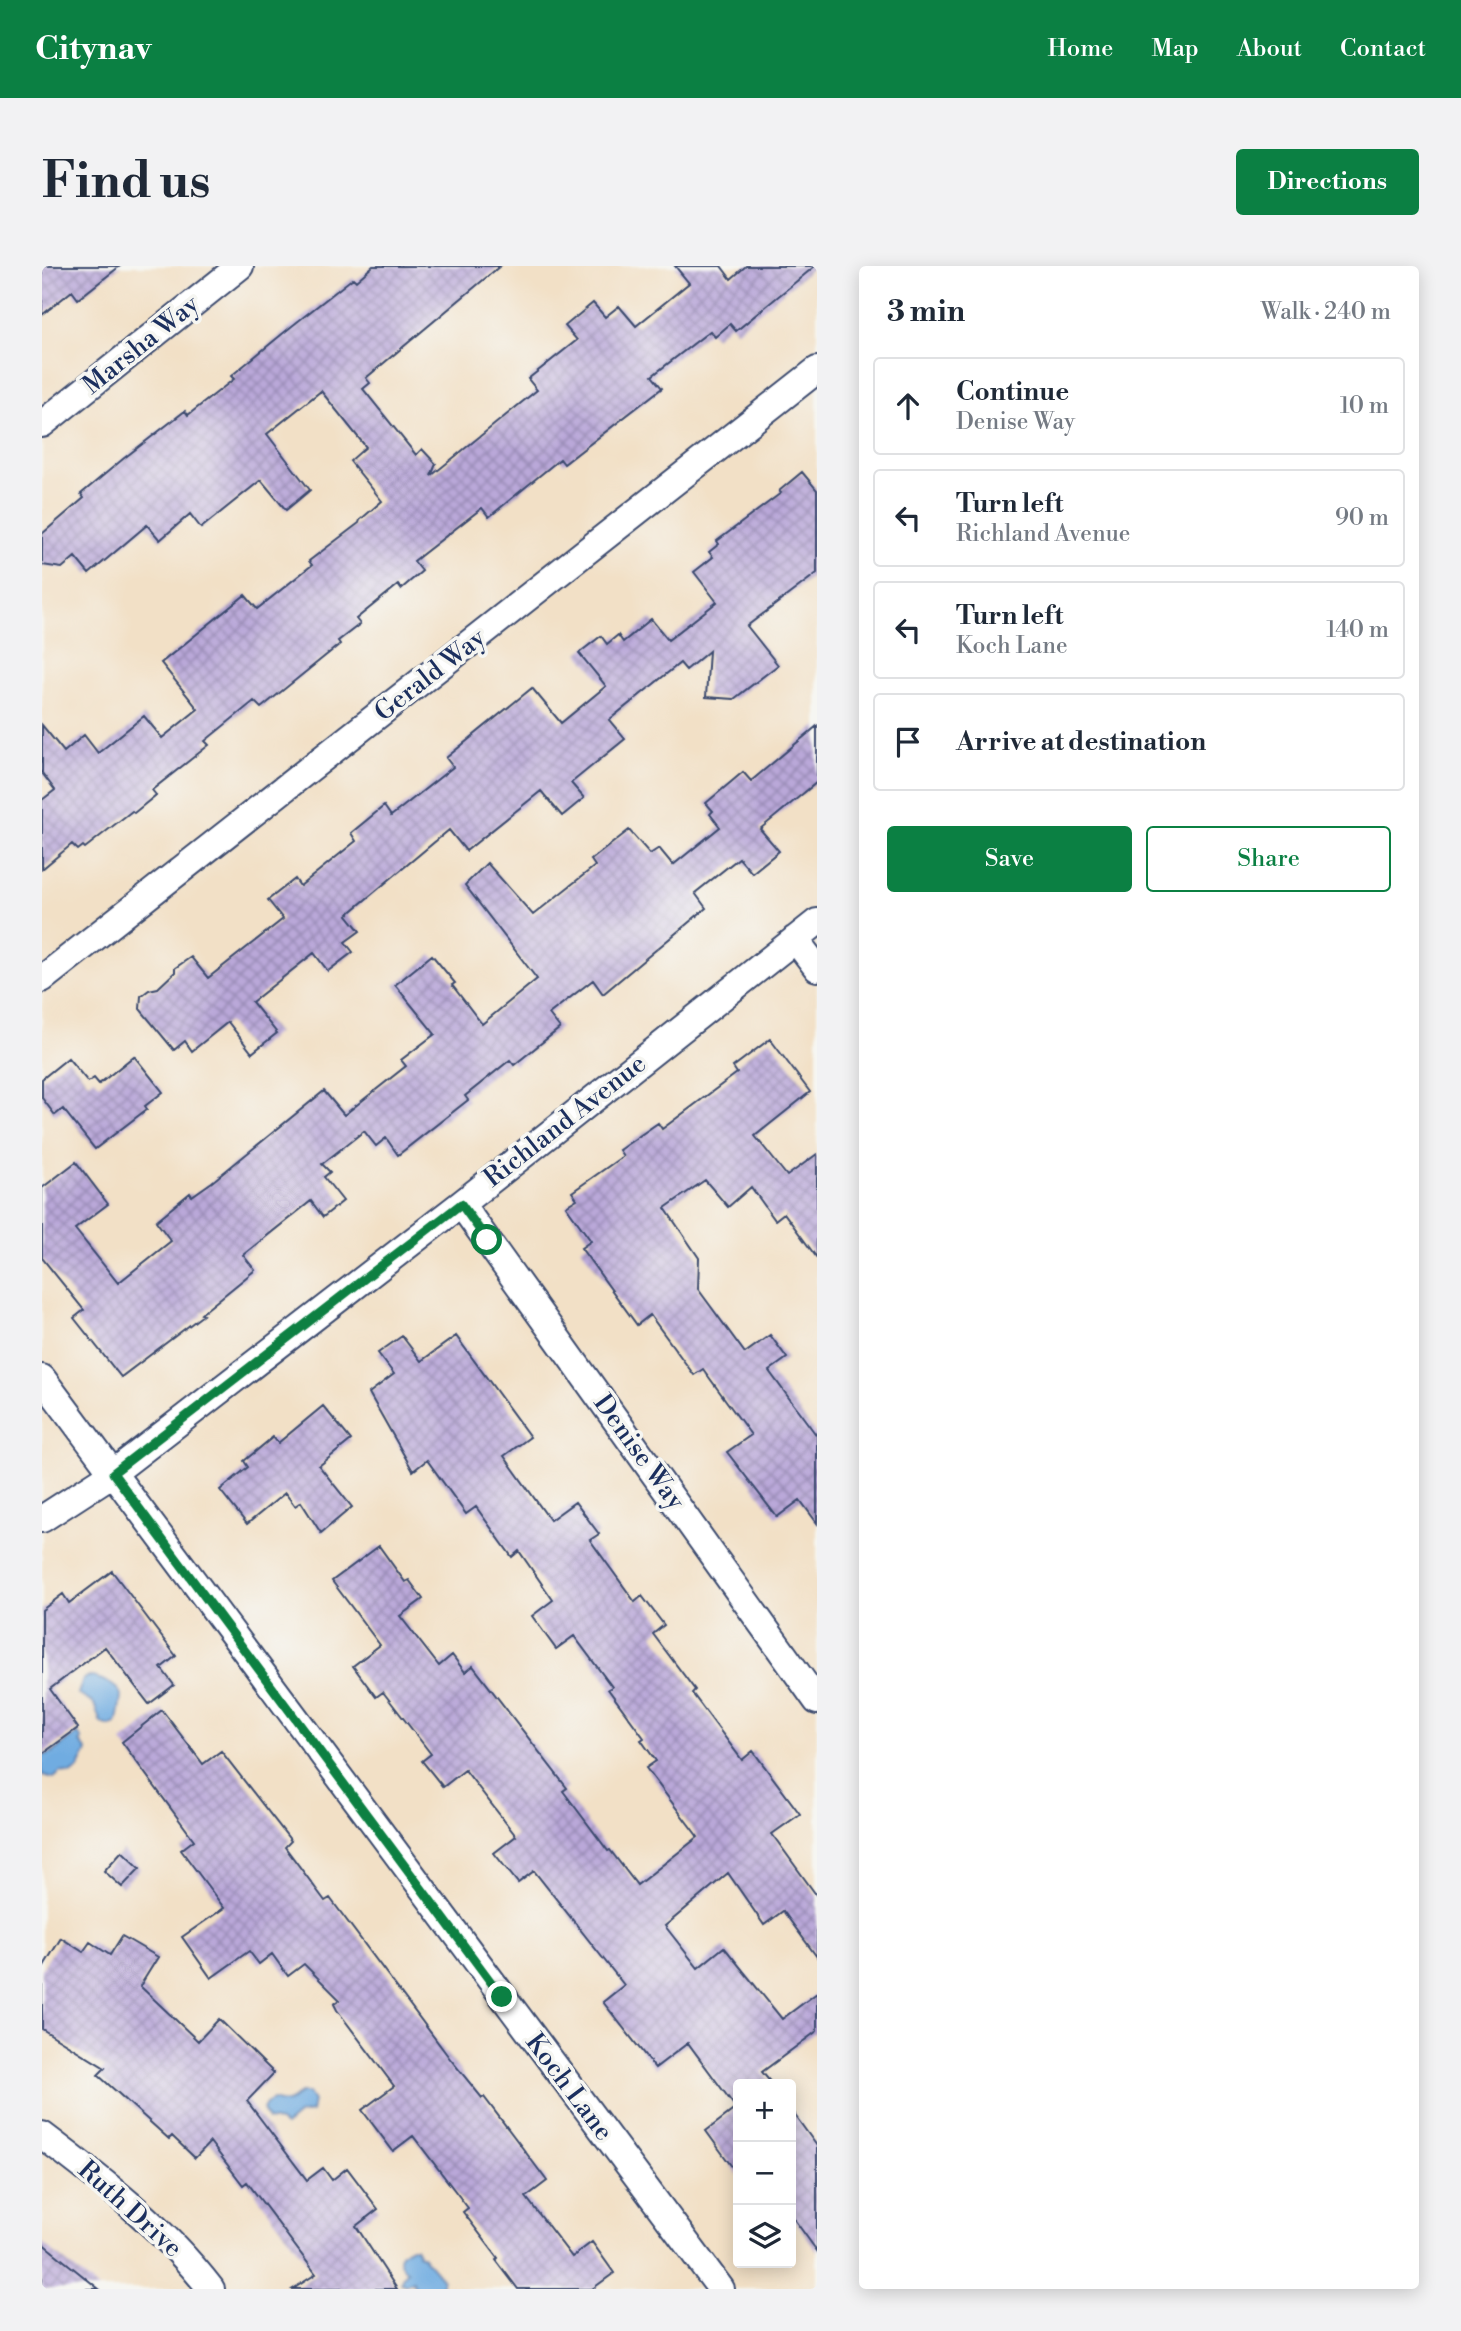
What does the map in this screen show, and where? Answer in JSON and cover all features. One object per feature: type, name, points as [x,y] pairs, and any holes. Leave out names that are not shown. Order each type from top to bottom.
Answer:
[{"type":"street","name":"Marsha Way","points":[[42,424],[240,266]]},
{"type":"street","name":"Gerald Way","points":[[42,979],[817,370]]},
{"type":"street","name":"Richland Avenue","points":[[42,1519],[113,1473],[461,1204],[817,922]]},
{"type":"street","points":[[795,939],[817,968]]},
{"type":"street","name":"Denise Way","points":[[461,1204],[817,1701]]},
{"type":"street","name":"Koch Lane","points":[[42,1378],[720,2289]]},
{"type":"street","name":"Ruth Drive","points":[[42,2134],[116,2190],[193,2266],[211,2289]]},
{"type":"water","points":[[87,1677],[107,1682],[119,1691],[121,1697],[116,1723],[109,1726],[101,1723],[94,1704],[78,1694],[82,1681]]},
{"type":"water","points":[[78,1733],[82,1740],[80,1742],[87,1751],[78,1769],[71,1774],[61,1772],[54,1778],[42,1775],[42,1756],[53,1752]]},
{"type":"water","points":[[300,2093],[308,2093],[313,2101],[311,2112],[298,2115],[285,2126],[280,2122],[268,2120],[263,2109],[266,2104],[273,2100],[288,2102]]},
{"type":"water","points":[[415,2247],[419,2255],[422,2255],[442,2279],[442,2289],[414,2289],[413,2281],[405,2285],[401,2283],[402,2277],[408,2271],[399,2258],[402,2252]]},
{"type":"building","points":[[42,266],[120,266],[78,299],[72,291],[42,315]]},
{"type":"building","points":[[373,266],[500,266],[366,378],[370,383],[363,389],[416,455],[422,449],[436,464],[431,476],[537,390],[528,379],[577,340],[565,326],[593,303],[605,317],[619,306],[636,326],[689,283],[675,266],[721,266],[731,279],[746,266],[815,266],[736,331],[730,324],[715,337],[710,331],[652,376],[662,388],[564,464],[560,459],[489,517],[482,508],[414,561],[422,571],[401,589],[398,585],[356,619],[360,624],[338,641],[340,644],[261,708],[254,701],[205,741],[209,745],[152,790],[156,795],[134,813],[132,811],[85,848],[83,846],[78,850],[72,844],[42,869],[42,800],[55,790],[42,773],[42,725],[64,752],[84,735],[98,753],[144,716],[162,738],[198,709],[161,663],[245,595],[257,609],[312,565],[309,561],[359,523],[382,501],[350,461],[366,447],[321,391],[267,434],[310,490],[286,510],[261,480],[201,528],[190,514],[160,540],[147,525],[89,574],[75,557],[62,568],[42,565],[42,534],[84,498],[81,494],[123,459],[185,411],[188,415],[234,379],[231,376],[292,326],[353,278],[356,281]]},
{"type":"building","points":[[802,472],[817,490],[817,573],[747,626],[778,665],[734,699],[706,697],[709,651],[686,670],[680,663],[609,720],[625,739],[571,783],[584,798],[562,816],[541,791],[466,851],[449,830],[347,915],[360,931],[345,942],[353,952],[328,971],[314,953],[252,1002],[277,1033],[252,1053],[228,1022],[192,1051],[185,1041],[174,1050],[140,1009],[141,996],[158,988],[175,972],[175,968],[191,957],[208,978],[283,919],[268,900],[295,879],[300,886],[356,841],[351,833],[384,806],[391,816],[453,767],[446,758],[532,688],[561,723],[606,686],[579,653],[601,636],[607,644],[618,635],[623,642],[651,619],[668,640],[717,602],[694,572],[713,557],[709,552],[719,544],[717,541],[781,493],[779,491]]},
{"type":"building","points":[[817,726],[817,782],[760,829],[779,851],[752,873],[739,858],[695,893],[706,908],[603,994],[593,980],[549,1014],[560,1028],[514,1065],[510,1060],[465,1096],[468,1100],[398,1155],[386,1138],[376,1146],[364,1131],[322,1164],[330,1172],[324,1177],[343,1201],[323,1217],[311,1201],[243,1255],[255,1270],[201,1314],[203,1315],[121,1377],[74,1318],[84,1310],[42,1258],[42,1188],[76,1162],[108,1204],[75,1229],[118,1283],[171,1241],[156,1221],[190,1193],[192,1196],[212,1182],[324,1091],[344,1115],[406,1066],[401,1060],[435,1034],[395,985],[432,955],[455,983],[452,985],[482,1024],[537,979],[465,885],[487,863],[533,915],[595,866],[591,860],[629,830],[650,854],[659,848],[673,865],[720,827],[706,803],[743,772],[751,781]]},
{"type":"building","points":[[770,1039],[810,1092],[755,1136],[787,1176],[817,1154],[817,1258],[784,1213],[775,1220],[751,1187],[728,1207],[705,1180],[665,1208],[699,1258],[698,1289],[745,1353],[770,1335],[787,1358],[769,1371],[817,1436],[817,1523],[800,1500],[777,1517],[727,1452],[751,1435],[703,1369],[694,1375],[650,1315],[637,1325],[581,1248],[591,1241],[566,1206],[577,1199],[572,1192],[623,1156],[619,1150],[658,1123],[662,1129],[737,1073],[733,1067]]},
{"type":"building","points":[[134,1056],[163,1092],[145,1106],[147,1109],[95,1149],[63,1109],[55,1115],[42,1098],[42,1079],[68,1058],[88,1082],[94,1078],[99,1084]]},
{"type":"building","points":[[402,1336],[421,1361],[456,1336],[530,1437],[504,1456],[550,1520],[575,1502],[599,1534],[590,1540],[635,1602],[642,1596],[664,1625],[653,1634],[695,1690],[692,1693],[742,1760],[753,1751],[800,1814],[772,1834],[817,1896],[817,1957],[783,1911],[764,1925],[728,1873],[665,1926],[698,1968],[724,1947],[782,2019],[817,1993],[817,2031],[762,2072],[768,2079],[733,2079],[733,2104],[688,2043],[655,2068],[603,2002],[624,1985],[534,1871],[518,1883],[494,1853],[516,1836],[465,1770],[443,1787],[422,1761],[431,1754],[383,1692],[376,1697],[353,1666],[380,1645],[332,1581],[379,1546],[405,1582],[409,1580],[423,1599],[400,1616],[439,1666],[452,1655],[465,1672],[473,1666],[567,1788],[563,1791],[637,1885],[698,1837],[646,1768],[656,1761],[641,1740],[644,1738],[608,1689],[612,1687],[574,1636],[556,1649],[532,1616],[553,1600],[519,1551],[512,1557],[476,1507],[466,1514],[427,1460],[413,1471],[369,1393],[394,1374],[378,1353]]},
{"type":"building","points":[[323,1406],[351,1440],[319,1466],[352,1507],[321,1533],[301,1502],[295,1506],[285,1493],[247,1524],[220,1490],[248,1467],[244,1461],[273,1437],[278,1443]]},
{"type":"building","points":[[112,1571],[176,1656],[161,1668],[174,1685],[149,1704],[105,1647],[50,1689],[78,1728],[42,1754],[42,1610],[63,1594],[69,1603]]},
{"type":"building","points":[[162,1710],[203,1764],[221,1751],[291,1841],[285,1847],[325,1901],[330,1898],[451,2060],[482,2098],[484,2097],[521,2146],[547,2181],[526,2197],[572,2257],[592,2242],[614,2273],[592,2289],[518,2289],[463,2212],[468,2208],[413,2136],[393,2151],[362,2110],[394,2086],[337,2010],[334,2004],[340,2000],[304,1964],[288,1976],[272,1954],[259,1964],[249,1951],[211,1978],[182,1937],[224,1908],[181,1850],[194,1840],[122,1742]]},
{"type":"building","points":[[122,1851],[140,1868],[122,1887],[104,1871]]},
{"type":"building","points":[[122,1936],[158,1957],[140,1986],[198,2041],[219,2019],[274,2073],[247,2101],[307,2180],[323,2168],[332,2180],[347,2168],[378,2209],[356,2226],[397,2289],[293,2289],[316,2274],[247,2182],[243,2185],[210,2142],[195,2158],[172,2136],[169,2139],[98,2075],[105,2068],[42,2029],[42,1969],[61,1938],[83,1952],[90,1942],[110,1955]]},
{"type":"building","points":[[733,2110],[733,2168],[706,2131]]},
{"type":"building","points":[[796,2117],[817,2146],[817,2251],[796,2222]]},
{"type":"building","points":[[42,2243],[99,2289],[42,2289]]},
{"type":"route","points":[[487,1240],[461,1204],[113,1473],[502,1997]]}]
